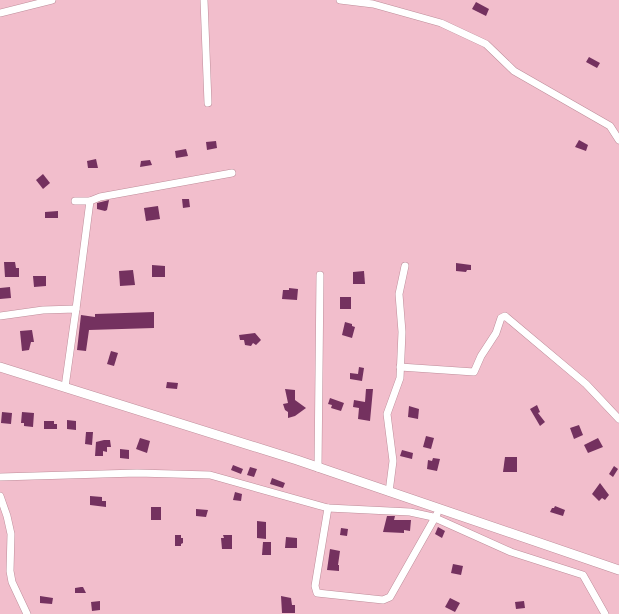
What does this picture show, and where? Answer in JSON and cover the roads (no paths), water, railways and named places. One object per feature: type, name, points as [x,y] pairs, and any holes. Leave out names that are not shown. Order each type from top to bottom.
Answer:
[{"type":"main road","points":[[0,367],[440,508],[619,570]]},
{"type":"street","points":[[0,13],[52,0]]},
{"type":"street","points":[[204,0],[208,103]]},
{"type":"street","points":[[340,0],[373,4],[441,23],[486,44],[514,71],[610,126],[619,140]]},
{"type":"street","points":[[75,201],[90,201],[100,197],[232,173]]},
{"type":"street","points":[[65,387],[90,201]]},
{"type":"street","points":[[389,492],[393,461],[387,414],[399,382],[402,332],[399,294],[405,266]]},
{"type":"street","points":[[318,468],[320,275]]},
{"type":"street","points":[[0,316],[43,310],[76,309]]},
{"type":"street","points":[[400,367],[474,372],[481,356],[496,333],[501,318],[505,316],[586,384],[619,420]]},
{"type":"street","points":[[0,477],[137,473],[210,475],[328,508],[410,512],[436,518],[511,552],[583,575],[605,614]]},
{"type":"street","points":[[0,496],[7,516],[10,534],[10,571],[12,582],[27,614]]},
{"type":"street","points":[[328,508],[315,586],[317,593],[383,600],[390,597],[436,518],[440,508]]}]
